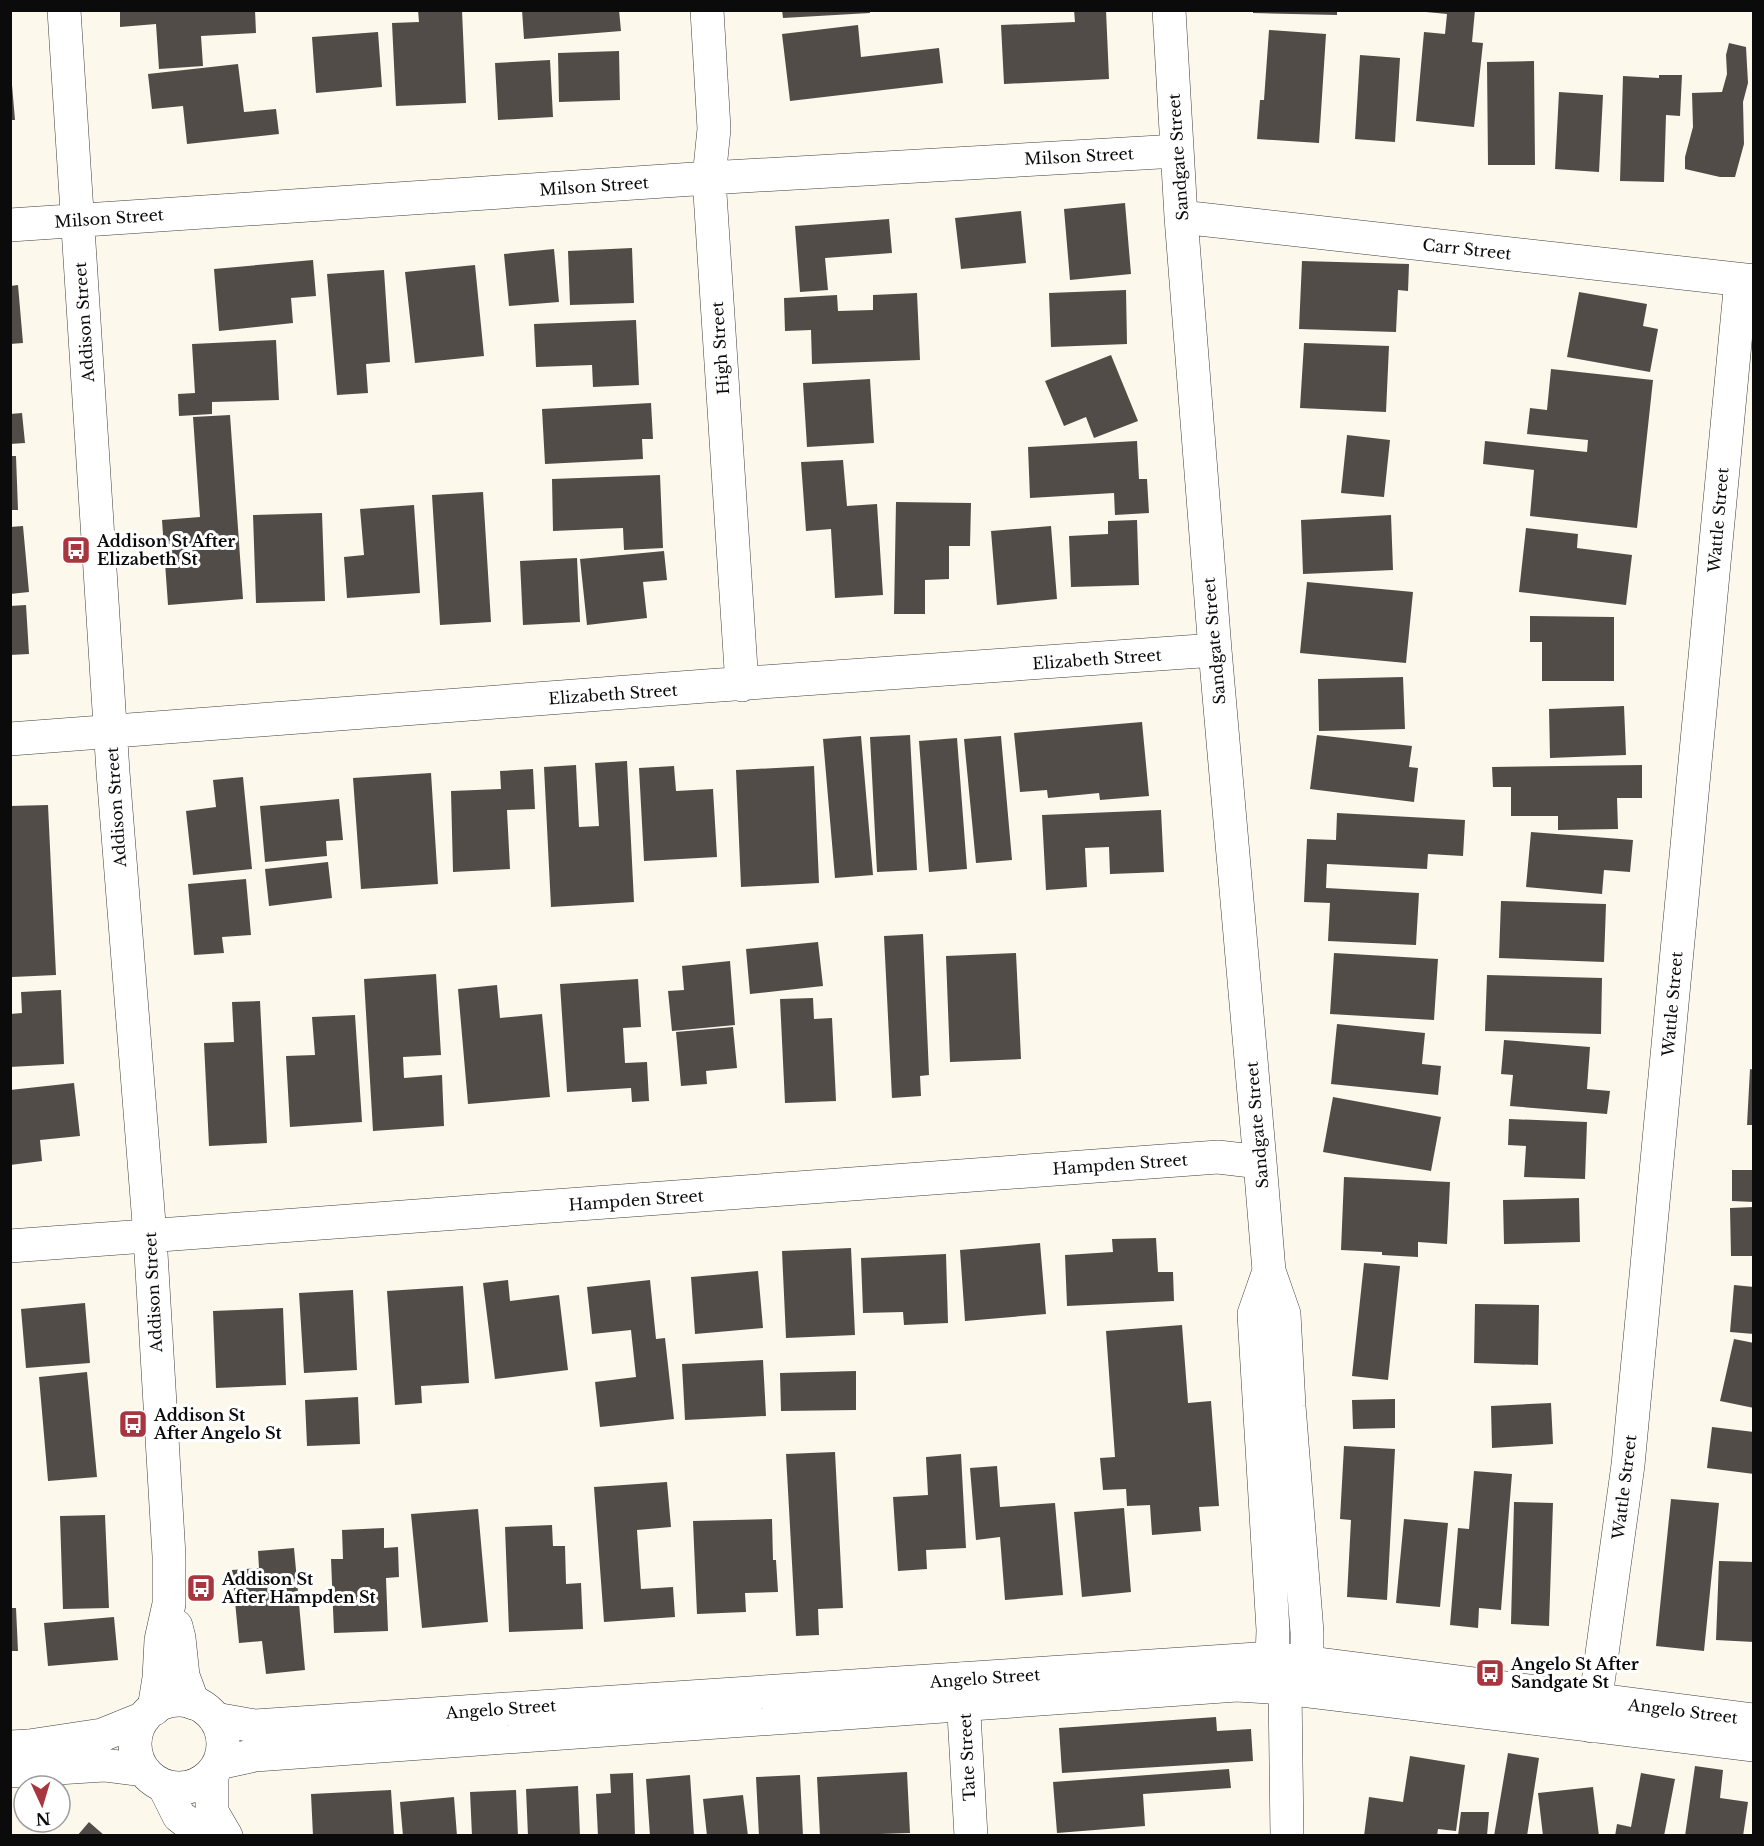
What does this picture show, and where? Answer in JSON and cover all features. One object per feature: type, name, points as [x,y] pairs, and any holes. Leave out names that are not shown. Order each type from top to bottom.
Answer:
[{"type":"street","name":"Addison Street","points":[[64,10],[111,732],[150,1236],[169,1556],[169,1604],[161,1640],[159,1678],[149,1713]]},
{"type":"street","name":"High Street","points":[[707,10],[714,129],[709,178],[742,685]]},
{"type":"street","name":"Sandgate Street","points":[[1169,10],[1181,217],[1215,650],[1269,1271],[1284,1314],[1307,1632],[1307,1662]]},
{"type":"street","name":"Milson Street","points":[[10,225],[709,178],[1177,151]]},
{"type":"street","name":"Carr Street","points":[[1181,217],[1747,281]]},
{"type":"street","name":"Wattle Street","points":[[1594,1713],[1628,1465],[1747,281]]},
{"type":"street","name":"Elizabeth Street","points":[[10,739],[1215,650]]},
{"type":"street","name":"Hampden Street","points":[[10,1246],[1218,1157],[1260,1162]]},
{"type":"street","name":"Sandgate Street","points":[[1269,1271],[1254,1314],[1273,1630],[1272,1658],[1285,1688],[1287,1836]]},
{"type":"street","name":"Addison Street","points":[[169,1604],[179,1638],[183,1676],[204,1711]]},
{"type":"street","name":"Angelo Street","points":[[215,1769],[255,1755],[963,1692],[1272,1658],[1533,1693],[1594,1713],[1754,1745]]},
{"type":"street","points":[[1285,1688],[1307,1662]]},
{"type":"street","name":"Angelo Street","points":[[204,1711],[254,1726],[963,1692],[1237,1685],[1594,1713],[1754,1720]]},
{"type":"street","name":"Tate Street","points":[[963,1692],[971,1836]]},
{"type":"street","points":[[10,1747],[102,1735],[149,1713],[166,1702],[180,1700],[204,1711],[220,1729],[223,1740],[223,1752],[215,1769],[202,1782],[189,1787],[176,1788],[154,1778],[104,1765],[10,1771]]},
{"type":"street","points":[[149,1713],[137,1731],[135,1744],[137,1758],[154,1778],[179,1816],[205,1836]]},
{"type":"street","points":[[215,1769],[212,1812],[226,1836]]},
{"type":"building","points":[[120,10],[255,10],[256,33],[201,36],[203,66],[159,69],[156,24],[120,27]]},
{"type":"building","points":[[418,10],[462,10],[466,103],[396,106],[392,23],[419,22]]},
{"type":"building","points":[[522,10],[619,10],[621,31],[524,39]]},
{"type":"building","points":[[782,10],[870,10],[870,13],[783,18]]},
{"type":"building","points":[[1074,10],[1106,10],[1109,79],[1004,84],[1001,25],[1075,22]]},
{"type":"building","points":[[1253,10],[1337,10],[1337,15],[1253,13]]},
{"type":"building","points":[[1426,10],[1475,10],[1472,42],[1483,43],[1474,127],[1416,121],[1424,32],[1445,34],[1447,14],[1426,12]]},
{"type":"building","points":[[858,25],[861,57],[939,48],[943,83],[790,101],[782,34]]},
{"type":"building","points":[[1269,30],[1326,34],[1319,143],[1257,139],[1260,100],[1264,100]]},
{"type":"building","points":[[378,32],[382,87],[316,93],[312,37]]},
{"type":"building","points":[[1729,43],[1746,47],[1748,83],[1743,102],[1744,144],[1735,177],[1720,177],[1685,169],[1685,157],[1693,127],[1692,93],[1722,92],[1727,74],[1726,55]]},
{"type":"building","points":[[619,51],[620,100],[559,102],[558,53]]},
{"type":"building","points":[[1360,55],[1400,58],[1395,142],[1355,139]]},
{"type":"building","points":[[550,60],[553,117],[498,120],[495,63]]},
{"type":"building","points":[[1534,61],[1535,165],[1488,165],[1487,62]]},
{"type":"building","points":[[238,64],[244,112],[276,109],[279,134],[187,144],[183,106],[152,109],[148,74]]},
{"type":"building","points":[[1659,75],[1682,75],[1680,116],[1666,115],[1664,182],[1620,181],[1623,76],[1659,78]]},
{"type":"building","points":[[10,85],[12,85],[15,120],[10,120]]},
{"type":"building","points":[[1559,92],[1603,95],[1599,172],[1555,169]]},
{"type":"building","points":[[1125,203],[1131,274],[1070,280],[1064,209]]},
{"type":"building","points":[[1021,211],[1026,263],[961,269],[955,218]]},
{"type":"building","points":[[889,219],[892,253],[825,258],[828,290],[800,292],[795,226]]},
{"type":"building","points":[[632,248],[634,303],[570,305],[568,251]]},
{"type":"building","points":[[554,249],[559,302],[509,306],[504,254]]},
{"type":"building","points":[[313,260],[316,296],[291,298],[293,323],[219,331],[214,269]]},
{"type":"building","points":[[1302,261],[1409,264],[1408,291],[1398,290],[1396,332],[1299,329]]},
{"type":"building","points":[[475,265],[484,356],[415,363],[405,272]]},
{"type":"building","points":[[384,270],[390,362],[366,364],[368,393],[337,395],[327,274]]},
{"type":"building","points":[[18,285],[23,343],[10,344],[10,286]]},
{"type":"building","points":[[1126,290],[1127,344],[1051,347],[1049,293]]},
{"type":"building","points":[[1579,292],[1647,304],[1643,326],[1658,329],[1650,372],[1567,357]]},
{"type":"building","points":[[917,293],[920,360],[812,364],[811,330],[785,331],[784,298],[837,295],[838,311],[873,310],[873,295]]},
{"type":"building","points":[[636,320],[639,385],[593,387],[592,365],[536,367],[534,324]]},
{"type":"building","points":[[276,340],[279,400],[212,402],[212,414],[179,416],[178,394],[195,393],[192,344]]},
{"type":"building","points":[[1304,343],[1389,346],[1386,412],[1300,408]]},
{"type":"building","points":[[1111,355],[1138,421],[1094,438],[1086,417],[1064,426],[1045,381]]},
{"type":"building","points":[[1551,369],[1653,380],[1637,528],[1530,516],[1534,470],[1483,464],[1485,441],[1587,452],[1588,440],[1527,434],[1530,408],[1547,410]]},
{"type":"building","points":[[870,379],[874,443],[807,447],[803,383]]},
{"type":"building","points":[[651,403],[653,439],[642,439],[643,459],[545,464],[542,409]]},
{"type":"building","points":[[22,413],[25,443],[10,444],[10,414]]},
{"type":"building","points":[[230,415],[243,599],[168,605],[162,520],[200,517],[193,417]]},
{"type":"building","points":[[1347,435],[1390,440],[1384,497],[1341,493]]},
{"type":"building","points":[[1137,441],[1139,479],[1147,479],[1149,513],[1115,515],[1114,493],[1030,498],[1028,447]]},
{"type":"building","points":[[10,456],[16,456],[18,510],[10,510]]},
{"type":"building","points":[[843,460],[847,506],[877,504],[883,595],[835,598],[831,529],[806,531],[801,462]]},
{"type":"building","points":[[660,475],[663,548],[624,550],[623,528],[553,531],[552,479]]},
{"type":"building","points":[[483,492],[491,622],[440,625],[432,495]]},
{"type":"building","points":[[896,502],[971,503],[970,546],[949,546],[949,579],[925,580],[925,614],[894,614]]},
{"type":"building","points":[[414,505],[420,593],[347,598],[344,557],[364,555],[360,509]]},
{"type":"building","points":[[322,513],[325,601],[256,603],[253,515]]},
{"type":"building","points":[[1391,515],[1393,570],[1303,574],[1301,520]]},
{"type":"building","points":[[1137,520],[1139,585],[1071,587],[1069,536],[1108,534],[1108,521]]},
{"type":"building","points":[[23,526],[29,592],[10,594],[10,527]]},
{"type":"building","points":[[1051,526],[1057,599],[997,605],[991,531]]},
{"type":"building","points":[[1526,528],[1578,534],[1577,548],[1632,555],[1626,605],[1519,592]]},
{"type":"building","points":[[664,551],[667,580],[643,582],[647,618],[587,625],[580,559]]},
{"type":"building","points":[[577,558],[580,622],[523,625],[520,561]]},
{"type":"building","points":[[1307,582],[1413,592],[1406,663],[1300,653]]},
{"type":"building","points":[[26,605],[29,654],[10,655],[10,606]]},
{"type":"building","points":[[1530,616],[1614,617],[1614,681],[1542,681],[1542,642],[1530,642]]},
{"type":"building","points":[[1403,677],[1405,729],[1319,731],[1318,679]]},
{"type":"building","points":[[1624,706],[1626,755],[1550,758],[1549,709]]},
{"type":"building","points":[[1142,722],[1149,796],[1100,800],[1099,793],[1048,798],[1047,790],[1020,792],[1014,733]]},
{"type":"building","points":[[910,735],[917,870],[877,872],[870,737]]},
{"type":"building","points":[[1317,735],[1412,746],[1409,767],[1418,768],[1414,802],[1310,789]]},
{"type":"building","points":[[861,736],[873,875],[835,878],[823,739]]},
{"type":"building","points":[[1001,736],[1012,860],[976,863],[964,739]]},
{"type":"building","points":[[957,738],[967,869],[929,872],[919,741]]},
{"type":"building","points":[[627,761],[634,902],[551,907],[544,767],[576,765],[579,827],[599,826],[595,763]]},
{"type":"building","points":[[1642,765],[1642,798],[1617,798],[1618,829],[1558,830],[1558,816],[1511,816],[1511,787],[1493,787],[1492,767]]},
{"type":"building","points":[[674,766],[676,791],[713,789],[717,857],[644,861],[639,768]]},
{"type":"building","points":[[814,766],[819,883],[741,887],[736,770]]},
{"type":"building","points":[[533,769],[535,809],[507,810],[510,869],[453,872],[451,791],[501,789],[500,771]]},
{"type":"building","points":[[431,773],[438,884],[361,889],[353,778]]},
{"type":"building","points":[[243,777],[252,869],[193,875],[186,811],[216,807],[213,780]]},
{"type":"building","points":[[339,799],[343,840],[326,841],[327,856],[265,862],[260,806]]},
{"type":"building","points":[[48,805],[56,975],[12,977],[10,806]]},
{"type":"building","points":[[1161,810],[1164,872],[1110,874],[1109,847],[1085,848],[1087,887],[1046,890],[1042,815]]},
{"type":"building","points":[[1337,813],[1465,820],[1463,856],[1428,854],[1427,869],[1327,864],[1326,888],[1419,893],[1416,945],[1328,941],[1330,903],[1304,902],[1307,839],[1336,840]]},
{"type":"building","points":[[1531,832],[1633,840],[1630,872],[1604,870],[1602,894],[1526,887]]},
{"type":"building","points":[[328,862],[332,898],[269,906],[265,869]]},
{"type":"building","points":[[246,879],[251,935],[222,937],[224,953],[194,955],[188,884]]},
{"type":"building","points":[[1501,901],[1606,904],[1604,962],[1499,958]]},
{"type":"building","points":[[923,934],[929,1075],[920,1076],[921,1096],[892,1098],[884,936]]},
{"type":"building","points":[[818,942],[823,986],[750,994],[746,949]]},
{"type":"building","points":[[1016,953],[1021,1059],[950,1062],[946,956]]},
{"type":"building","points":[[1334,953],[1438,959],[1434,1020],[1330,1014]]},
{"type":"building","points":[[730,961],[735,1025],[672,1031],[668,991],[684,990],[682,966]]},
{"type":"building","points":[[436,974],[441,1055],[403,1057],[404,1078],[442,1075],[444,1126],[373,1131],[364,979]]},
{"type":"building","points":[[1487,975],[1602,978],[1601,1034],[1485,1031]]},
{"type":"building","points":[[638,979],[641,1027],[623,1028],[625,1063],[647,1062],[649,1101],[632,1102],[631,1088],[567,1092],[560,984]]},
{"type":"building","points":[[497,985],[500,1018],[542,1014],[550,1097],[468,1104],[458,989]]},
{"type":"building","points":[[61,990],[64,1064],[10,1067],[10,1014],[22,1013],[21,992]]},
{"type":"building","points":[[813,998],[814,1019],[832,1018],[836,1101],[785,1103],[780,999]]},
{"type":"building","points":[[260,1001],[267,1143],[209,1146],[204,1043],[234,1042],[232,1002]]},
{"type":"building","points":[[355,1015],[362,1122],[290,1127],[286,1056],[315,1055],[312,1017]]},
{"type":"building","points":[[1337,1024],[1425,1033],[1422,1064],[1441,1066],[1438,1095],[1331,1084]]},
{"type":"building","points":[[733,1027],[737,1068],[706,1071],[707,1084],[681,1086],[676,1032]]},
{"type":"building","points":[[1504,1040],[1590,1047],[1587,1089],[1610,1091],[1607,1114],[1510,1106],[1513,1075],[1501,1074]]},
{"type":"building","points":[[1750,1069],[1754,1070],[1754,1125],[1747,1125]]},
{"type":"building","points":[[74,1083],[80,1136],[40,1140],[42,1161],[10,1165],[10,1090]]},
{"type":"building","points":[[1333,1097],[1441,1117],[1431,1171],[1323,1152]]},
{"type":"building","points":[[1509,1119],[1587,1122],[1585,1179],[1524,1177],[1526,1146],[1508,1145]]},
{"type":"building","points":[[1732,1170],[1754,1170],[1754,1202],[1732,1201]]},
{"type":"building","points":[[1344,1177],[1450,1182],[1447,1244],[1418,1242],[1418,1257],[1341,1250]]},
{"type":"building","points":[[1579,1198],[1580,1242],[1504,1244],[1503,1200]]},
{"type":"building","points":[[1754,1207],[1754,1256],[1731,1256],[1730,1208]]},
{"type":"building","points":[[1156,1238],[1158,1272],[1173,1272],[1174,1301],[1067,1306],[1065,1255],[1113,1252],[1112,1239]]},
{"type":"building","points":[[1040,1243],[1046,1314],[965,1321],[960,1250]]},
{"type":"building","points":[[851,1248],[855,1335],[786,1338],[782,1251]]},
{"type":"building","points":[[946,1254],[948,1323],[904,1325],[903,1312],[863,1313],[861,1258]]},
{"type":"building","points":[[1364,1263],[1400,1266],[1388,1380],[1352,1376]]},
{"type":"building","points":[[758,1271],[763,1328],[695,1334],[691,1277]]},
{"type":"building","points":[[508,1280],[510,1301],[559,1295],[568,1370],[495,1379],[483,1283]]},
{"type":"building","points":[[650,1280],[656,1339],[665,1338],[674,1419],[600,1427],[595,1382],[636,1377],[631,1330],[592,1334],[587,1287]]},
{"type":"building","points":[[1734,1285],[1754,1287],[1754,1334],[1730,1332]]},
{"type":"building","points":[[463,1286],[469,1383],[421,1386],[422,1403],[395,1405],[387,1291]]},
{"type":"building","points":[[353,1290],[357,1370],[304,1373],[299,1293]]},
{"type":"building","points":[[85,1303],[90,1363],[26,1368],[21,1309]]},
{"type":"building","points":[[1475,1304],[1539,1305],[1538,1365],[1474,1363]]},
{"type":"building","points":[[283,1308],[286,1385],[216,1388],[213,1311]]},
{"type":"building","points":[[1182,1325],[1188,1403],[1211,1401],[1219,1506],[1199,1507],[1201,1531],[1152,1535],[1150,1505],[1127,1506],[1126,1489],[1103,1490],[1100,1458],[1115,1457],[1106,1331]]},
{"type":"building","points":[[1734,1339],[1754,1343],[1754,1408],[1720,1401]]},
{"type":"building","points":[[763,1360],[766,1416],[685,1420],[682,1364]]},
{"type":"building","points":[[856,1371],[856,1410],[781,1411],[780,1373]]},
{"type":"building","points":[[87,1372],[97,1477],[48,1481],[39,1377]]},
{"type":"building","points":[[358,1397],[360,1444],[307,1446],[305,1400]]},
{"type":"building","points":[[1395,1399],[1395,1428],[1353,1429],[1352,1400]]},
{"type":"building","points":[[1551,1403],[1553,1444],[1492,1448],[1491,1406]]},
{"type":"building","points":[[1712,1427],[1754,1432],[1754,1474],[1707,1468]]},
{"type":"building","points":[[1344,1446],[1395,1449],[1387,1600],[1347,1597],[1351,1520],[1340,1519]]},
{"type":"building","points":[[835,1452],[843,1608],[818,1609],[819,1635],[796,1636],[786,1454]]},
{"type":"building","points":[[961,1454],[966,1548],[926,1550],[927,1569],[898,1571],[893,1497],[928,1495],[926,1457]]},
{"type":"building","points":[[997,1466],[1000,1507],[1055,1503],[1063,1595],[1005,1600],[1000,1537],[976,1540],[970,1468]]},
{"type":"building","points":[[1474,1471],[1512,1474],[1501,1610],[1479,1608],[1478,1628],[1450,1625],[1458,1528],[1469,1529]]},
{"type":"building","points":[[667,1482],[671,1527],[637,1530],[641,1589],[673,1587],[675,1617],[604,1622],[594,1487]]},
{"type":"building","points":[[1671,1499],[1719,1503],[1704,1651],[1656,1646]]},
{"type":"building","points":[[1514,1502],[1553,1503],[1549,1626],[1511,1624]]},
{"type":"building","points":[[1124,1508],[1131,1592],[1082,1597],[1074,1512]]},
{"type":"building","points":[[478,1509],[488,1622],[422,1628],[411,1514]]},
{"type":"building","points":[[105,1515],[109,1608],[63,1609],[60,1516]]},
{"type":"building","points":[[772,1519],[773,1560],[776,1560],[778,1592],[745,1593],[746,1612],[697,1614],[693,1521]]},
{"type":"building","points":[[1404,1519],[1448,1523],[1440,1607],[1396,1603]]},
{"type":"building","points":[[552,1525],[553,1546],[565,1546],[566,1584],[581,1583],[583,1629],[509,1632],[505,1527]]},
{"type":"building","points":[[384,1528],[384,1548],[398,1547],[399,1577],[386,1578],[388,1631],[334,1633],[331,1559],[343,1559],[342,1530]]},
{"type":"building","points":[[294,1548],[305,1670],[266,1674],[262,1641],[239,1643],[232,1570],[259,1568],[258,1551]]},
{"type":"building","points":[[1719,1561],[1754,1562],[1754,1642],[1716,1640]]},
{"type":"building","points":[[10,1608],[16,1608],[18,1651],[10,1651]]},
{"type":"building","points":[[114,1617],[118,1660],[48,1666],[44,1623]]},
{"type":"building","points":[[1216,1717],[1217,1731],[1251,1729],[1253,1761],[1062,1773],[1059,1728]]},
{"type":"building","points":[[1508,1753],[1539,1758],[1527,1836],[1494,1836]]},
{"type":"building","points":[[1410,1756],[1465,1765],[1456,1831],[1438,1829],[1437,1836],[1364,1836],[1369,1797],[1403,1802]]},
{"type":"building","points":[[1695,1766],[1723,1770],[1720,1798],[1748,1802],[1743,1836],[1685,1836]]},
{"type":"building","points":[[1229,1769],[1231,1788],[1143,1794],[1145,1826],[1057,1833],[1053,1782]]},
{"type":"building","points":[[907,1772],[910,1833],[820,1836],[817,1777]]},
{"type":"building","points":[[633,1773],[635,1836],[598,1836],[596,1794],[611,1793],[610,1774]]},
{"type":"building","points":[[1641,1773],[1675,1779],[1664,1836],[1615,1836],[1617,1824],[1631,1827]]},
{"type":"building","points":[[690,1775],[694,1836],[650,1836],[646,1779]]},
{"type":"building","points":[[800,1775],[803,1836],[759,1836],[756,1777]]},
{"type":"building","points":[[578,1786],[580,1836],[528,1836],[526,1789]]},
{"type":"building","points":[[1593,1787],[1599,1836],[1543,1836],[1538,1793]]},
{"type":"building","points":[[391,1790],[394,1836],[313,1836],[311,1794]]},
{"type":"building","points":[[516,1790],[518,1836],[472,1836],[470,1792]]},
{"type":"building","points":[[743,1795],[748,1836],[707,1836],[703,1799]]},
{"type":"building","points":[[454,1797],[457,1836],[403,1836],[400,1802]]},
{"type":"building","points":[[1461,1812],[1489,1812],[1487,1836],[1458,1836]]},
{"type":"building","points":[[89,1822],[105,1836],[77,1836]]},
{"type":"place","name":"Addison St After Elizabeth St","points":[[76,550]]},
{"type":"place","name":"Addison St After Angelo St","points":[[133,1424]]},
{"type":"place","name":"Addison St After Hampden St","points":[[201,1588]]},
{"type":"place","name":"Angelo St After Sandgate St","points":[[1490,1673]]}]
